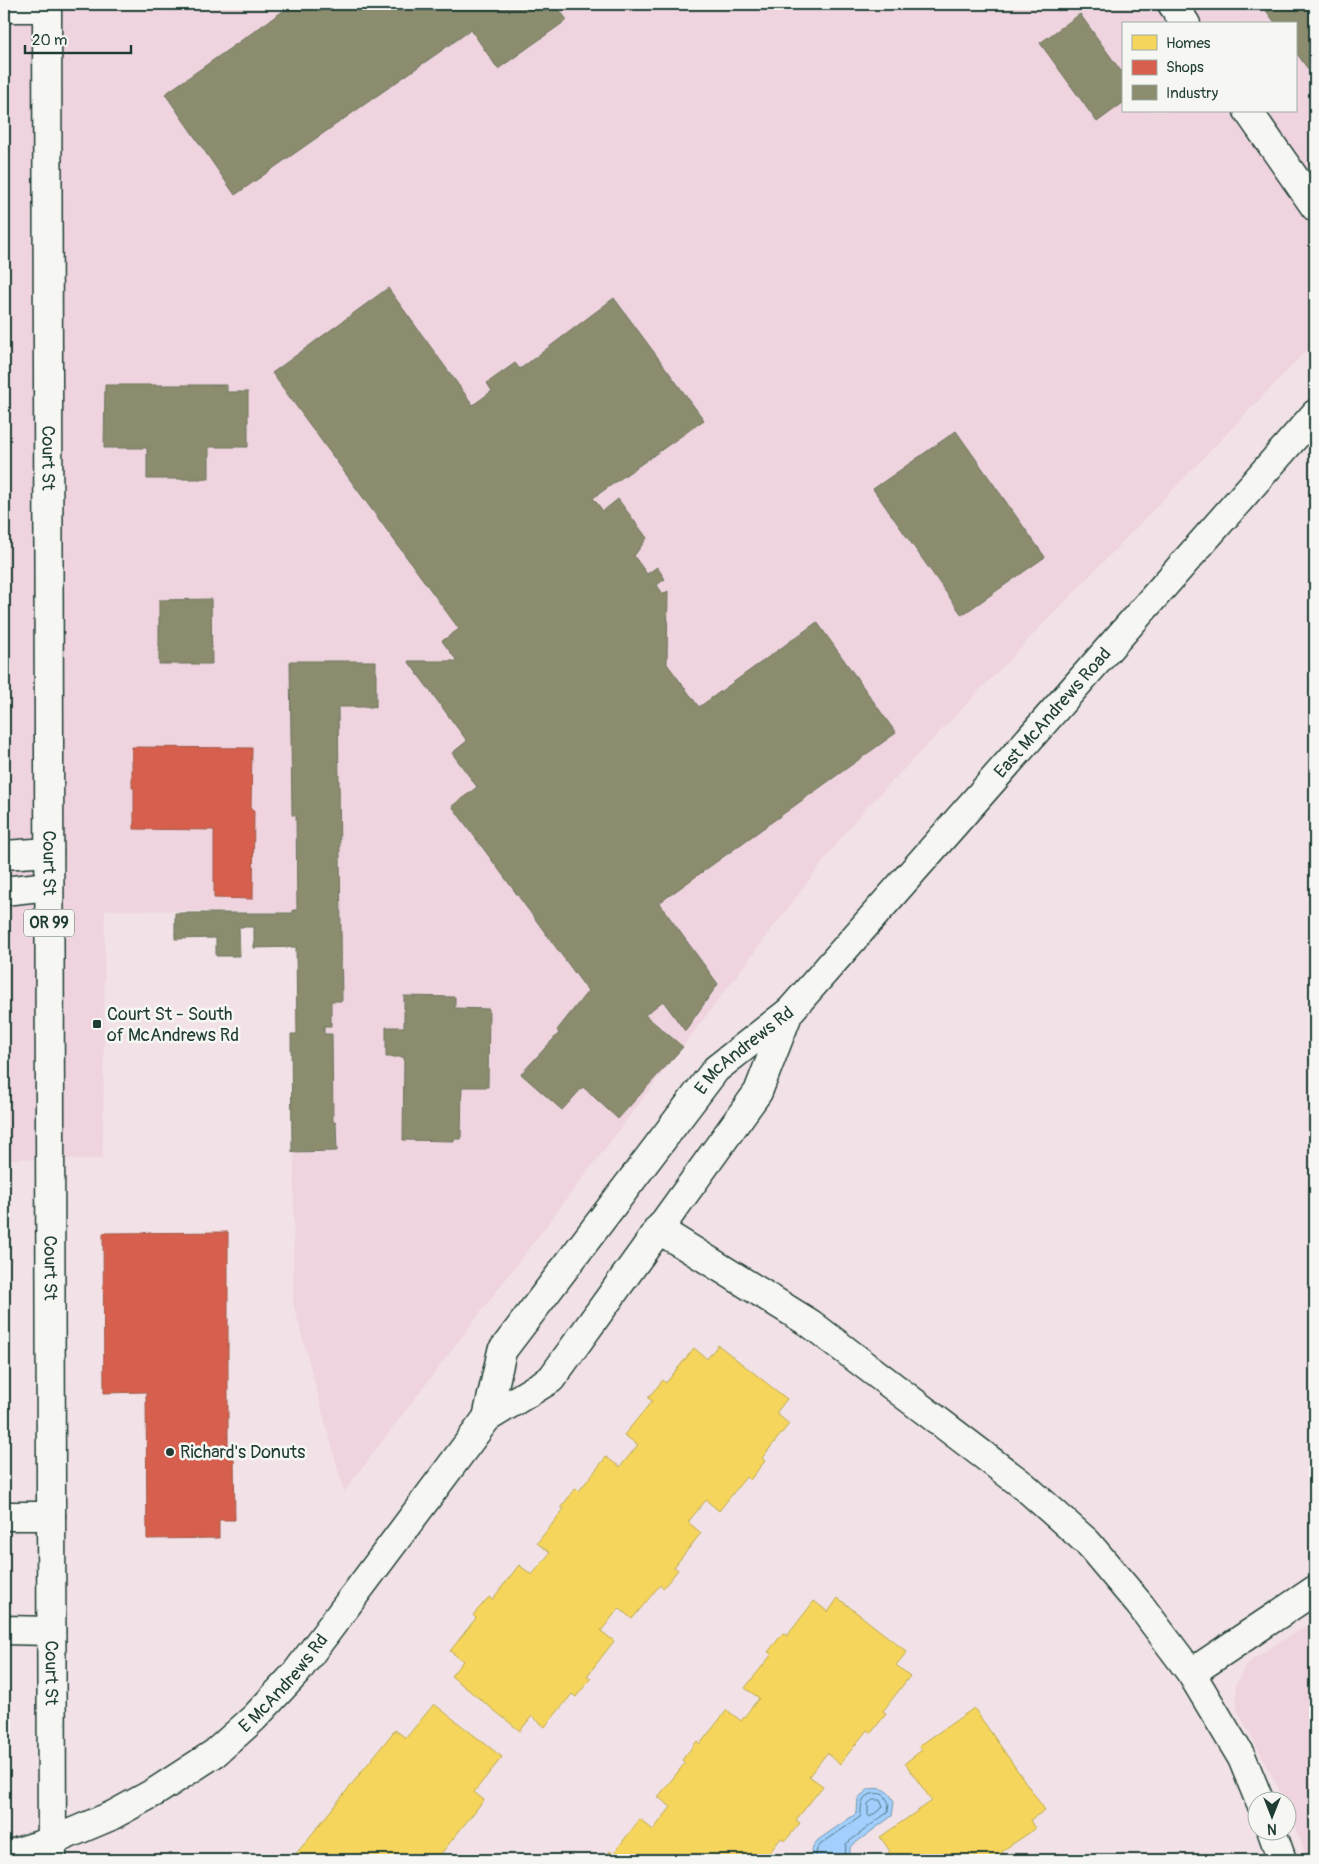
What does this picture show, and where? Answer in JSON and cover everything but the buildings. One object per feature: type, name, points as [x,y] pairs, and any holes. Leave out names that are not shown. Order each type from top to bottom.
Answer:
[{"type":"main road","points":[[1172,4],[1185,22]]},
{"type":"main road","points":[[4,8],[47,6]]},
{"type":"main road","name":"Court St","points":[[47,6],[52,1851]]},
{"type":"main road","points":[[1249,112],[1315,207]]},
{"type":"main road","name":"East McAndrews Road","points":[[790,1011],[1315,414]]},
{"type":"main road","points":[[4,855],[49,852]]},
{"type":"main road","points":[[4,891],[49,886]]},
{"type":"main road","name":"E McAndrews Rd","points":[[4,1856],[52,1851],[110,1816],[156,1792],[215,1753],[254,1718],[296,1673],[487,1418],[551,1379],[758,1092],[790,1011]]},
{"type":"main road","name":"E McAndrews Rd","points":[[487,1418],[502,1351],[716,1069],[790,1011]]},
{"type":"main road","points":[[658,1229],[811,1324],[1024,1486],[1087,1542],[1191,1672],[1242,1758],[1256,1792]]},
{"type":"main road","points":[[4,1516],[51,1516]]},
{"type":"main road","points":[[1191,1672],[1315,1590]]},
{"type":"main road","points":[[4,1630],[51,1631]]},
{"type":"main road","points":[[1276,1842],[1282,1860]]},
{"type":"shaded area","points":[[4,4],[1315,4],[1315,342],[855,820],[344,1492],[293,1303],[296,912],[105,910],[103,1159],[4,1159]]},
{"type":"shaded area","points":[[1315,1621],[1315,1860],[1307,1860],[1296,1830],[1296,1792],[1280,1792],[1237,1709],[1236,1685],[1244,1667],[1255,1657]]},
{"type":"water","points":[[869,1789],[881,1789],[890,1795],[894,1802],[892,1816],[850,1847],[850,1860],[810,1860],[813,1846],[818,1840],[857,1813],[858,1798]]},
{"type":"place","name":"Court St - South of McAndrews Rd","points":[[97,1024]]},
{"type":"place","name":"Richard's Donuts","points":[[170,1452]]}]
